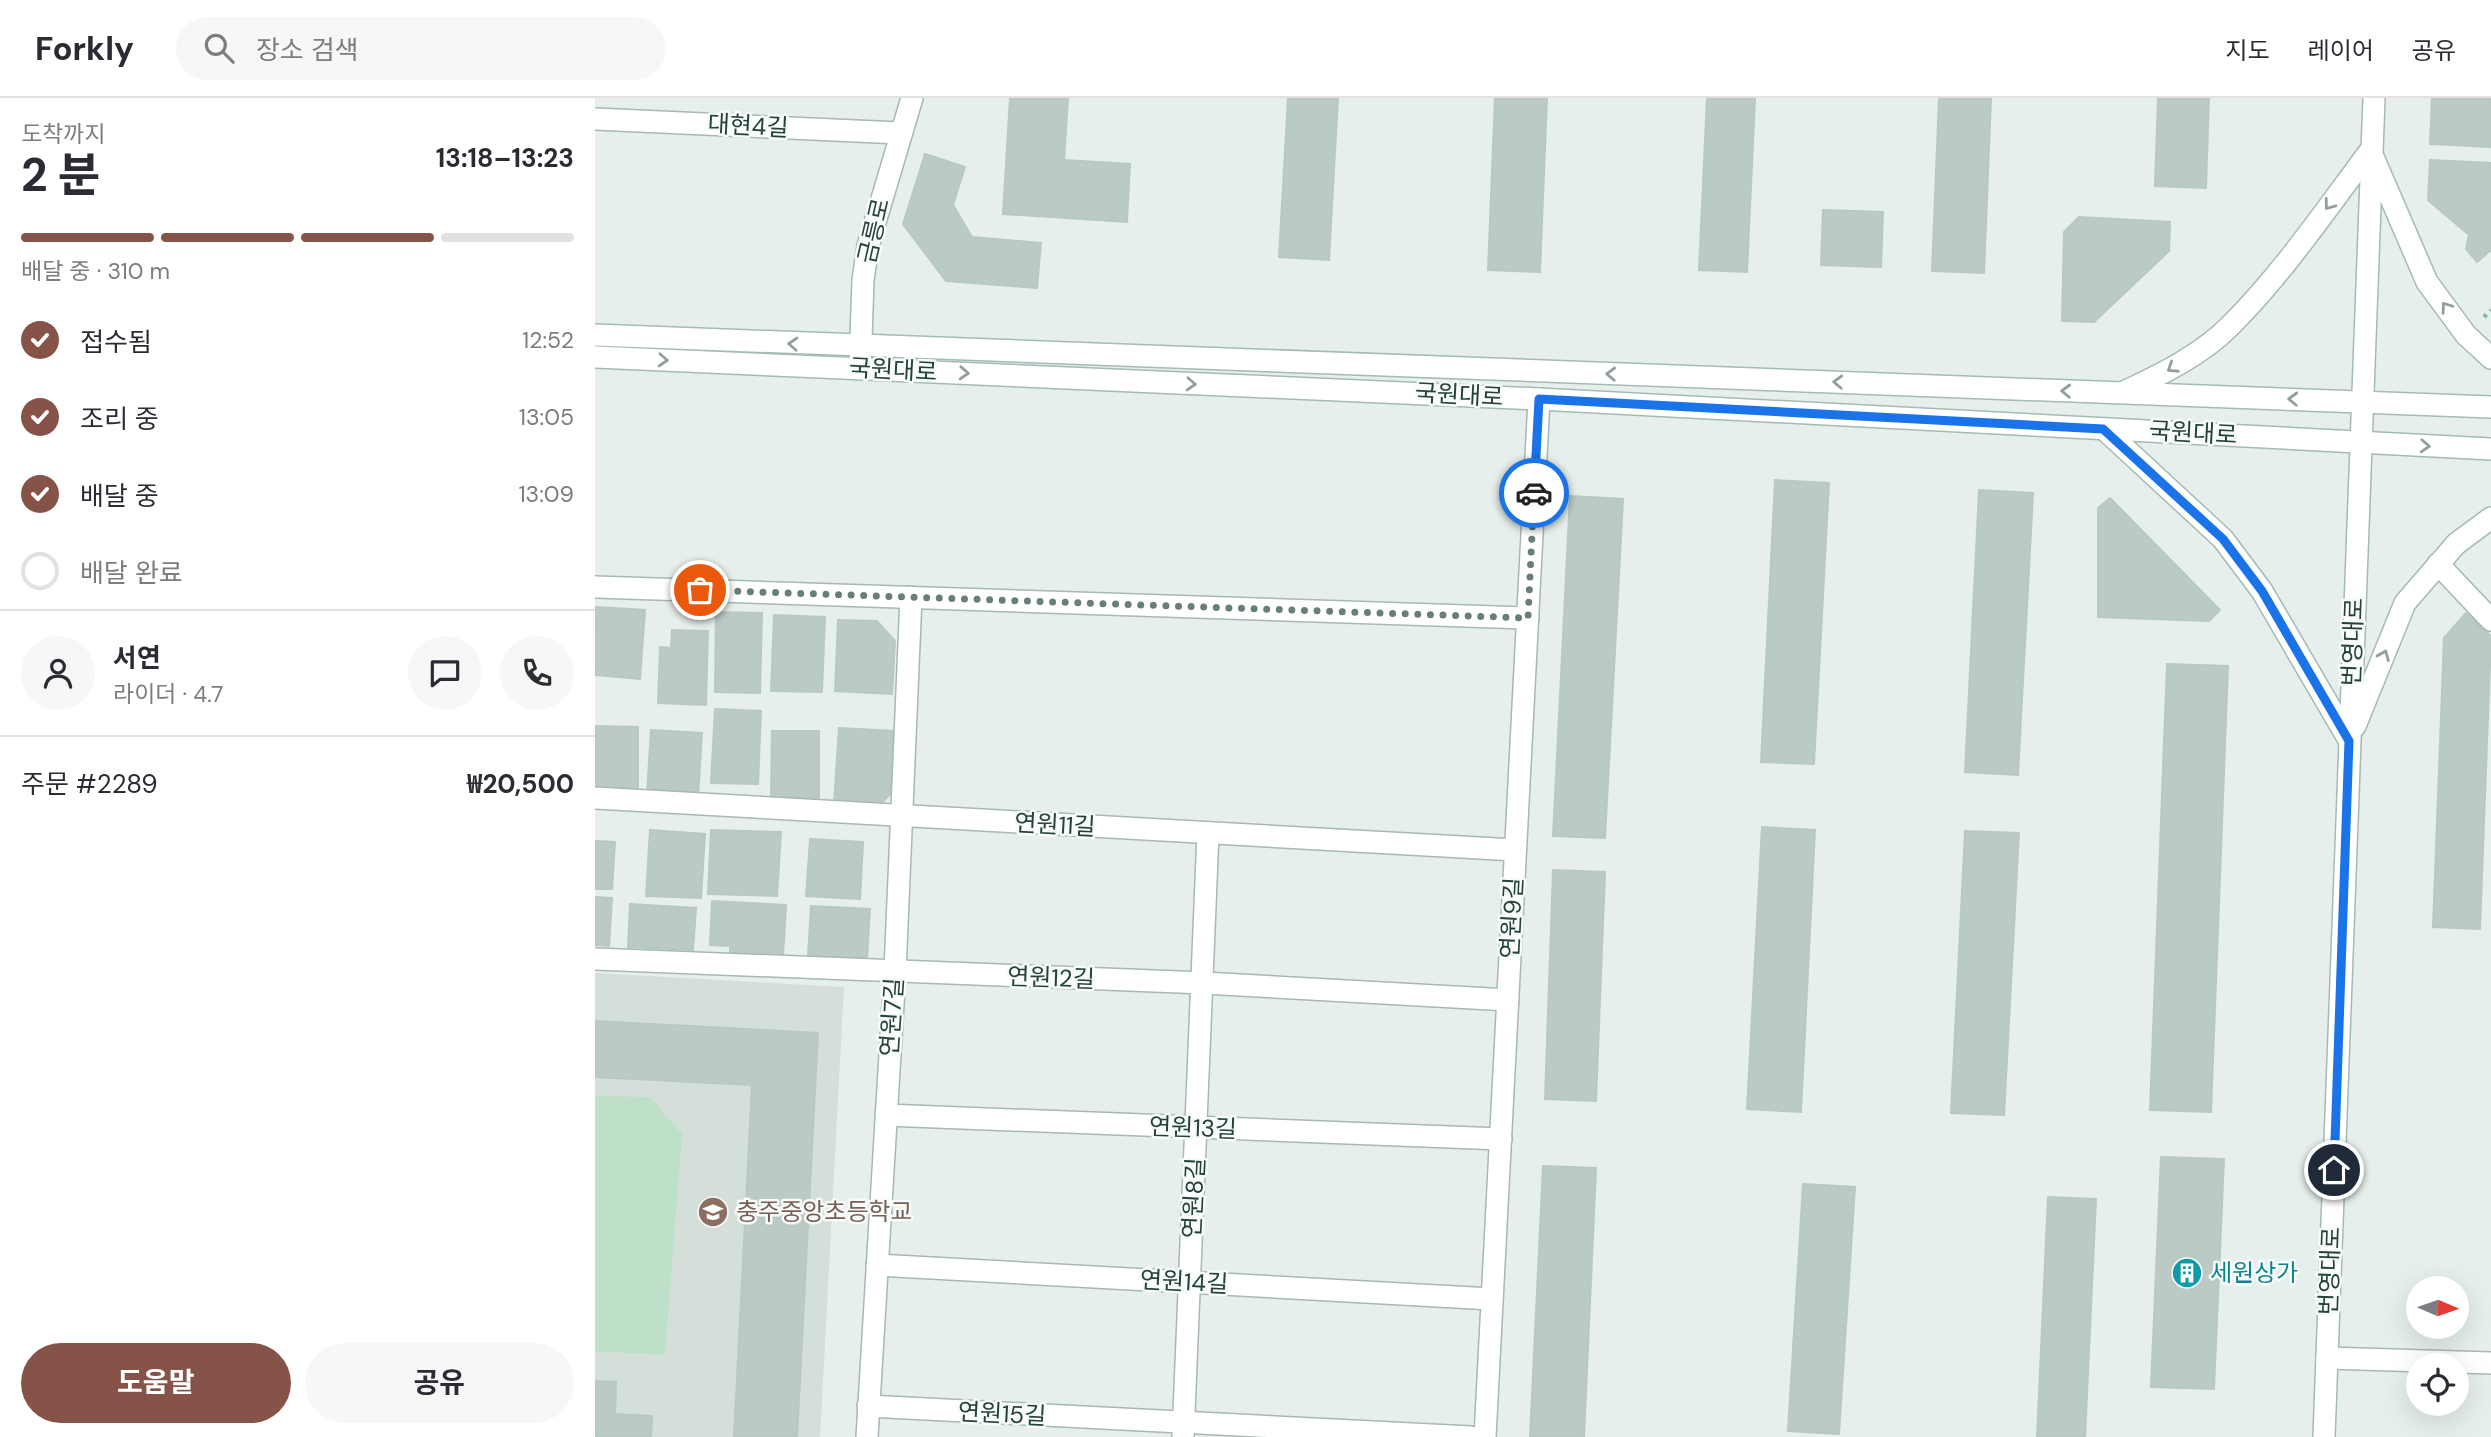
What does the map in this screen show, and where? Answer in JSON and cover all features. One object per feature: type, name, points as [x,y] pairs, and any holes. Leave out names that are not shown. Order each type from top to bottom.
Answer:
[{"type":"street","name":"금릉로","points":[[860,369],[863,280],[868,246],[912,98]]},
{"type":"street","name":"번영대로","points":[[2324,1437],[2374,98]]},
{"type":"street","name":"대현4길","points":[[595,119],[900,133]]},
{"type":"street","points":[[2123,393],[2169,371],[2228,328],[2289,259],[2370,151],[2427,282],[2466,335],[2491,358]]},
{"type":"street","name":"국원대로","points":[[595,335],[2491,407]]},
{"type":"street","name":"국원대로","points":[[595,358],[1539,399],[2491,449]]},
{"type":"street","name":"연원9길","points":[[1485,1437],[1539,399]]},
{"type":"street","points":[[2103,429],[2223,539],[2262,591],[2349,741]]},
{"type":"street","points":[[2349,741],[2405,603],[2456,544],[2491,517]]},
{"type":"street","points":[[2438,564],[2491,620]]},
{"type":"street","points":[[595,587],[1528,618]]},
{"type":"street","name":"연원7길","points":[[867,1437],[895,971],[911,597]]},
{"type":"street","name":"연원11길","points":[[595,798],[1515,850]]},
{"type":"street","name":"연원8길","points":[[1184,1430],[1208,833]]},
{"type":"street","name":"연원12길","points":[[595,959],[1204,984],[1508,1000]]},
{"type":"street","name":"연원13길","points":[[885,1115],[1501,1139]]},
{"type":"street","name":"연원14길","points":[[877,1265],[1492,1299]]},
{"type":"street","points":[[2327,1358],[2491,1363]]},
{"type":"street","name":"연원15길","points":[[869,1406],[1184,1430],[1471,1437]]},
{"type":"shaded area","name":"충주중앙초등학교","points":[[595,973],[844,987],[820,1437],[595,1437]]},
{"type":"green space","points":[[595,1096],[650,1097],[682,1134],[665,1355],[595,1351]]},
{"type":"building","points":[[1010,98],[1068,98],[1064,160],[1130,164],[1127,222],[1003,214]]},
{"type":"building","points":[[1288,98],[1338,98],[1329,260],[1279,257]]},
{"type":"building","points":[[1495,98],[1547,98],[1540,272],[1488,270]]},
{"type":"building","points":[[1707,98],[1755,98],[1747,272],[1699,270]]},
{"type":"building","points":[[1939,98],[1991,98],[1984,273],[1932,271]]},
{"type":"building","points":[[2158,98],[2209,98],[2206,188],[2155,186]]},
{"type":"building","points":[[2432,98],[2491,98],[2491,147],[2430,144]]},
{"type":"building","points":[[925,154],[965,167],[953,205],[972,237],[1041,243],[1037,288],[946,281],[903,224]]},
{"type":"building","points":[[2430,160],[2491,163],[2491,250],[2477,262],[2466,249],[2469,235],[2428,200]]},
{"type":"building","points":[[1823,210],[1883,212],[1881,267],[1821,265]]},
{"type":"building","points":[[2079,217],[2170,222],[2169,251],[2094,322],[2062,321],[2064,232]]},
{"type":"building","points":[[1775,480],[1829,483],[1814,764],[1761,762]]},
{"type":"building","points":[[1979,490],[2033,493],[2018,775],[1965,772]]},
{"type":"building","points":[[1570,496],[1623,499],[1605,838],[1553,836]]},
{"type":"building","points":[[2110,498],[2220,610],[2209,621],[2098,617],[2098,508]]},
{"type":"building","points":[[596,607],[645,610],[640,679],[595,675]]},
{"type":"building","points":[[716,612],[762,613],[760,693],[715,692]]},
{"type":"building","points":[[2466,613],[2491,636],[2480,929],[2433,927],[2444,638]]},
{"type":"building","points":[[774,615],[825,617],[822,692],[771,691]]},
{"type":"building","points":[[838,620],[877,621],[895,641],[892,694],[835,691]]},
{"type":"building","points":[[672,630],[708,631],[706,705],[658,703],[660,647],[671,648]]},
{"type":"building","points":[[2167,664],[2228,666],[2211,1112],[2150,1110]]},
{"type":"building","points":[[715,709],[761,711],[758,784],[711,783]]},
{"type":"building","points":[[595,726],[638,727],[638,792],[595,788]]},
{"type":"building","points":[[839,728],[894,731],[890,794],[878,807],[834,804]]},
{"type":"building","points":[[651,730],[702,733],[698,797],[647,794]]},
{"type":"building","points":[[772,731],[819,731],[819,798],[771,797]]},
{"type":"building","points":[[1762,827],[1815,830],[1801,1112],[1747,1109]]},
{"type":"building","points":[[650,830],[705,834],[701,898],[646,896]]},
{"type":"building","points":[[711,830],[781,832],[777,896],[708,894]]},
{"type":"building","points":[[1965,831],[2019,833],[2004,1115],[1951,1113]]},
{"type":"building","points":[[810,839],[863,842],[860,899],[806,896]]},
{"type":"building","points":[[595,841],[615,842],[612,889],[595,889]]},
{"type":"building","points":[[1553,870],[1605,872],[1596,1101],[1545,1099]]},
{"type":"building","points":[[595,897],[612,898],[609,946],[595,945]]},
{"type":"building","points":[[712,901],[786,905],[783,957],[730,954],[730,946],[710,945]]},
{"type":"building","points":[[630,904],[696,908],[693,950],[628,947]]},
{"type":"building","points":[[811,906],[870,909],[867,959],[808,956]]},
{"type":"building","points":[[595,1021],[818,1033],[797,1437],[734,1437],[752,1085],[595,1077]]},
{"type":"building","name":"세원상가","points":[[2161,1157],[2224,1159],[2214,1389],[2151,1387]]},
{"type":"building","points":[[1543,1166],[1596,1168],[1584,1437],[1530,1437]]},
{"type":"building","points":[[1803,1184],[1855,1187],[1839,1434],[1788,1431]]},
{"type":"building","points":[[2048,1197],[2096,1199],[2085,1437],[2037,1437]]},
{"type":"building","points":[[595,1381],[616,1382],[615,1414],[652,1416],[651,1437],[595,1437]]},
{"type":"way so far","points":[[700,590],[1528,618],[1534,493]]},
{"type":"place","name":"충주중앙초등학교","points":[[713,1212]]},
{"type":"place","name":"세원상가","points":[[2187,1273]]},
{"type":"route","points":[[1534,493],[1539,399],[2103,429],[2223,539],[2262,591],[2349,741],[2334,1170]]}]
